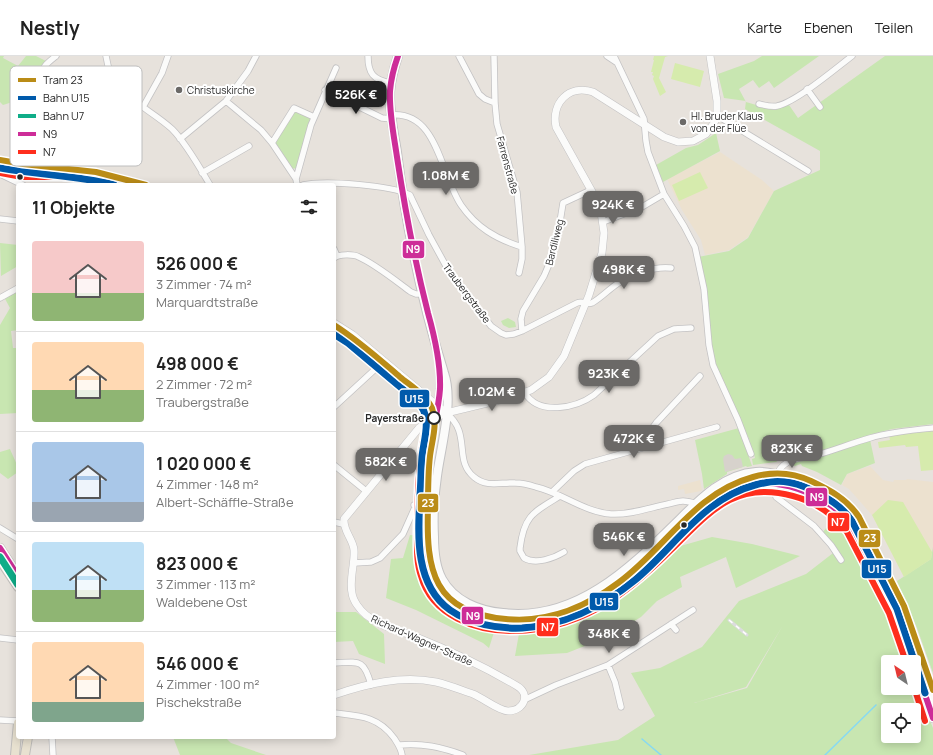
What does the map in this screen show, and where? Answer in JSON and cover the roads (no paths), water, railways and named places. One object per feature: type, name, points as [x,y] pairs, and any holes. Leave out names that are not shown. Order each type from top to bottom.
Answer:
[{"type":"main road","points":[[398,56],[393,68],[390,99],[402,192],[423,294],[447,384],[448,396],[454,414],[444,432],[434,499],[436,562],[442,578],[451,591],[464,601],[483,609],[510,614],[534,613],[565,606],[588,596],[630,566],[715,487],[737,477],[758,472],[777,474],[805,483],[824,492],[838,501],[854,516],[902,611],[933,702]]},
{"type":"main road","points":[[440,360],[440,388],[427,473],[424,510],[425,549],[429,576],[436,591],[460,611],[483,619],[510,623],[539,622],[568,614],[588,606],[634,575],[705,506],[718,496],[738,487],[761,482],[774,483],[790,486],[816,496],[837,508],[848,519],[896,610],[912,655]]},
{"type":"main road","points":[[0,548],[16,573]]},
{"type":"main road","points":[[0,560],[16,584]]},
{"type":"main road","points":[[921,683],[933,718]]},
{"type":"main road","points":[[15,755],[16,739]]},
{"type":"main road","points":[[24,755],[28,739]]},
{"type":"street","points":[[44,66],[56,56]]},
{"type":"street","points":[[106,56],[109,66]]},
{"type":"street","points":[[168,56],[162,73],[143,107],[173,130],[209,183]]},
{"type":"street","points":[[180,139],[226,101],[245,76],[256,56]]},
{"type":"street","points":[[368,56],[370,73],[380,80],[391,83]]},
{"type":"street","points":[[459,56],[478,94],[495,103]]},
{"type":"street","name":"Farrenstraße","points":[[494,56],[495,103],[499,135],[517,192],[522,247],[522,260],[519,273]]},
{"type":"street","points":[[607,56],[615,59],[644,119],[648,152],[664,194],[695,247],[704,288],[709,345],[713,365],[738,420],[751,454]]},
{"type":"street","points":[[336,522],[344,524],[344,519],[366,490],[412,434],[419,428],[436,417],[454,414],[526,393],[543,383],[554,372],[564,356],[586,303],[602,254],[604,239],[603,222],[599,205],[556,127],[556,110],[562,99],[574,91],[587,90],[598,95],[671,140],[685,142],[693,141],[706,134],[717,116],[717,101],[710,56]]},
{"type":"street","points":[[758,104],[775,106],[784,104],[852,56]]},
{"type":"street","points":[[296,182],[314,117],[336,68]]},
{"type":"street","points":[[807,89],[820,107]]},
{"type":"street","points":[[325,90],[382,118],[408,116],[418,121],[427,130],[453,192],[472,219],[484,230],[496,237],[522,247]]},
{"type":"street","points":[[226,101],[261,130],[272,143],[296,182]]},
{"type":"street","points":[[272,143],[294,108],[314,117]]},
{"type":"street","points":[[717,116],[808,171]]},
{"type":"street","points":[[202,173],[249,146]]},
{"type":"street","points":[[0,160],[10,161]]},
{"type":"street","points":[[0,165],[48,170],[62,169]]},
{"type":"street","points":[[41,166],[95,173],[134,183]]},
{"type":"street","points":[[0,174],[19,183]]},
{"type":"street","points":[[336,183],[402,192]]},
{"type":"street","name":"Bardiliweg","points":[[522,331],[521,319],[523,311],[544,276],[552,258],[560,228],[563,203],[591,190]]},
{"type":"street","name":"Traubergstraße","points":[[402,192],[410,195],[413,199],[429,235],[449,271],[492,326],[506,335],[522,331],[582,301],[590,304],[616,284],[642,272],[659,267],[671,268]]},
{"type":"street","points":[[603,222],[642,207],[664,194]]},
{"type":"street","points":[[0,219],[16,221]]},
{"type":"street","points":[[336,257],[357,256],[370,263],[411,292],[423,294]]},
{"type":"street","points":[[0,298],[16,289]]},
{"type":"street","points":[[336,324],[354,335],[438,406],[454,414],[461,433],[463,458],[467,469],[474,478],[486,484],[515,482],[538,487],[584,507],[610,514],[631,512],[682,501],[705,506]]},
{"type":"street","points":[[526,393],[532,401],[540,405],[556,407],[577,404],[594,395],[658,336],[674,329],[692,328]]},
{"type":"street","points":[[336,405],[384,361]]},
{"type":"street","points":[[637,449],[656,424],[700,376]]},
{"type":"street","points":[[425,395],[433,407],[436,417]]},
{"type":"street","points":[[552,492],[580,467],[590,462],[717,427]]},
{"type":"street","points":[[841,560],[831,545],[814,526],[776,497],[774,483],[777,474],[785,464],[793,460],[811,457],[870,438],[898,431],[933,428]]},
{"type":"street","points":[[412,434],[419,429],[424,429],[430,432],[432,438]]},
{"type":"street","points":[[336,467],[366,490]]},
{"type":"street","points":[[560,496],[530,516],[527,521],[520,551],[524,558],[533,561],[554,558],[564,552]]},
{"type":"street","points":[[354,562],[371,562],[378,559],[400,538],[406,530],[416,506],[414,504]]},
{"type":"street","name":"Richard-Wagner-Straße","points":[[344,524],[353,546],[354,562],[352,592],[360,609],[379,623],[415,636],[506,679],[520,687],[526,699]]},
{"type":"street","points":[[0,528],[16,538]]},
{"type":"street","points":[[336,694],[371,685],[403,680],[417,680],[436,682],[452,686],[480,697],[507,711],[516,710],[520,708],[526,699],[556,685],[608,665],[693,610]]},
{"type":"street","points":[[671,624],[676,630]]},
{"type":"street","points":[[0,638],[16,640]]},
{"type":"street","points":[[336,663],[356,662],[362,664],[367,670],[371,685]]},
{"type":"street","points":[[608,665],[615,682],[621,708]]},
{"type":"street","points":[[336,714],[360,716],[382,725],[399,745],[402,755]]},
{"type":"street","points":[[0,720],[16,722]]},
{"type":"street","points":[[52,739],[53,755]]},
{"type":"street","points":[[399,745],[420,744],[445,748],[463,755]]},
{"type":"waterway","points":[[825,755],[876,705]]},
{"type":"waterway","points":[[642,739],[661,755]]},
{"type":"railway","points":[[729,620],[747,635]]},
{"type":"tram line","name":"23","points":[[0,160],[10,162]]},
{"type":"tram line","name":"23","points":[[41,166],[96,172],[138,183]]},
{"type":"tram line","name":"23","points":[[336,326],[360,343],[418,391],[432,408],[435,426],[428,475],[429,551],[433,569],[439,584],[449,598],[463,608],[482,615],[521,620],[551,616],[565,612],[606,592],[618,583],[651,554],[681,523],[714,496],[732,485],[753,477],[776,473],[790,474],[818,484],[844,500],[859,517],[904,606],[933,690]]},
{"type":"rail line","name":"U15","points":[[0,168],[86,179],[105,183]]},
{"type":"rail line","name":"U15","points":[[336,335],[348,343],[417,401],[422,407],[426,420],[426,435],[422,457],[419,526],[421,557],[424,572],[430,587],[438,599],[458,615],[484,625],[503,628],[538,626],[568,619],[596,606],[635,580],[690,525],[720,501],[736,492],[755,485],[777,481],[791,482],[829,499],[844,511],[852,521],[897,609],[925,693]]},
{"type":"rail line","name":"U7","points":[[0,557],[16,582]]},
{"type":"place","name":"Christuskirche","points":[[179,90]]},
{"type":"place","name":"Hl. Bruder Klaus von der Flüe","points":[[683,122]]},
{"type":"place","name":"Payerstraße","points":[[434,418]]}]
